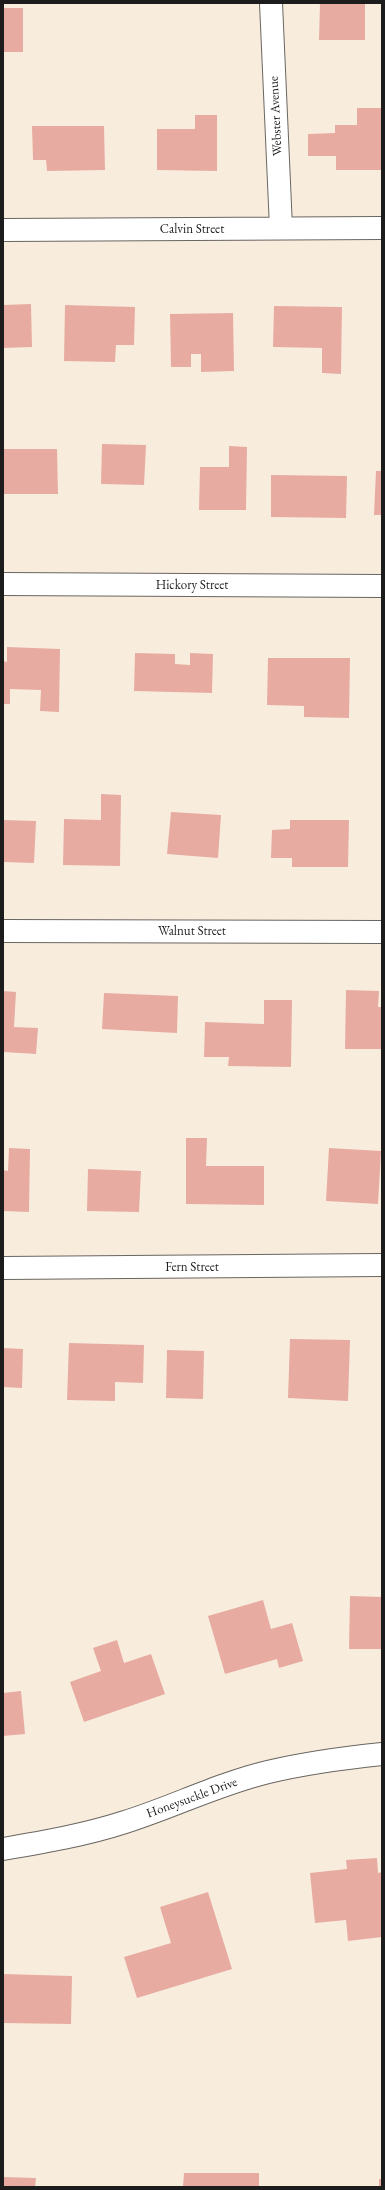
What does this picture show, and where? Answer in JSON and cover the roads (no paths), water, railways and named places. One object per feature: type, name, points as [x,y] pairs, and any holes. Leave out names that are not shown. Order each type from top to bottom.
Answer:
[{"type":"street","name":"Webster Avenue","points":[[271,3],[281,228]]},
{"type":"street","name":"Calvin Street","points":[[3,230],[382,228]]},
{"type":"street","name":"Hickory Street","points":[[3,584],[382,586]]},
{"type":"street","name":"Walnut Street","points":[[3,931],[382,932]]},
{"type":"street","name":"Fern Street","points":[[3,1268],[382,1265]]},
{"type":"street","name":"Honeysuckle Drive","points":[[3,1849],[68,1838],[125,1822],[204,1792],[267,1772],[333,1759],[382,1754]]}]
